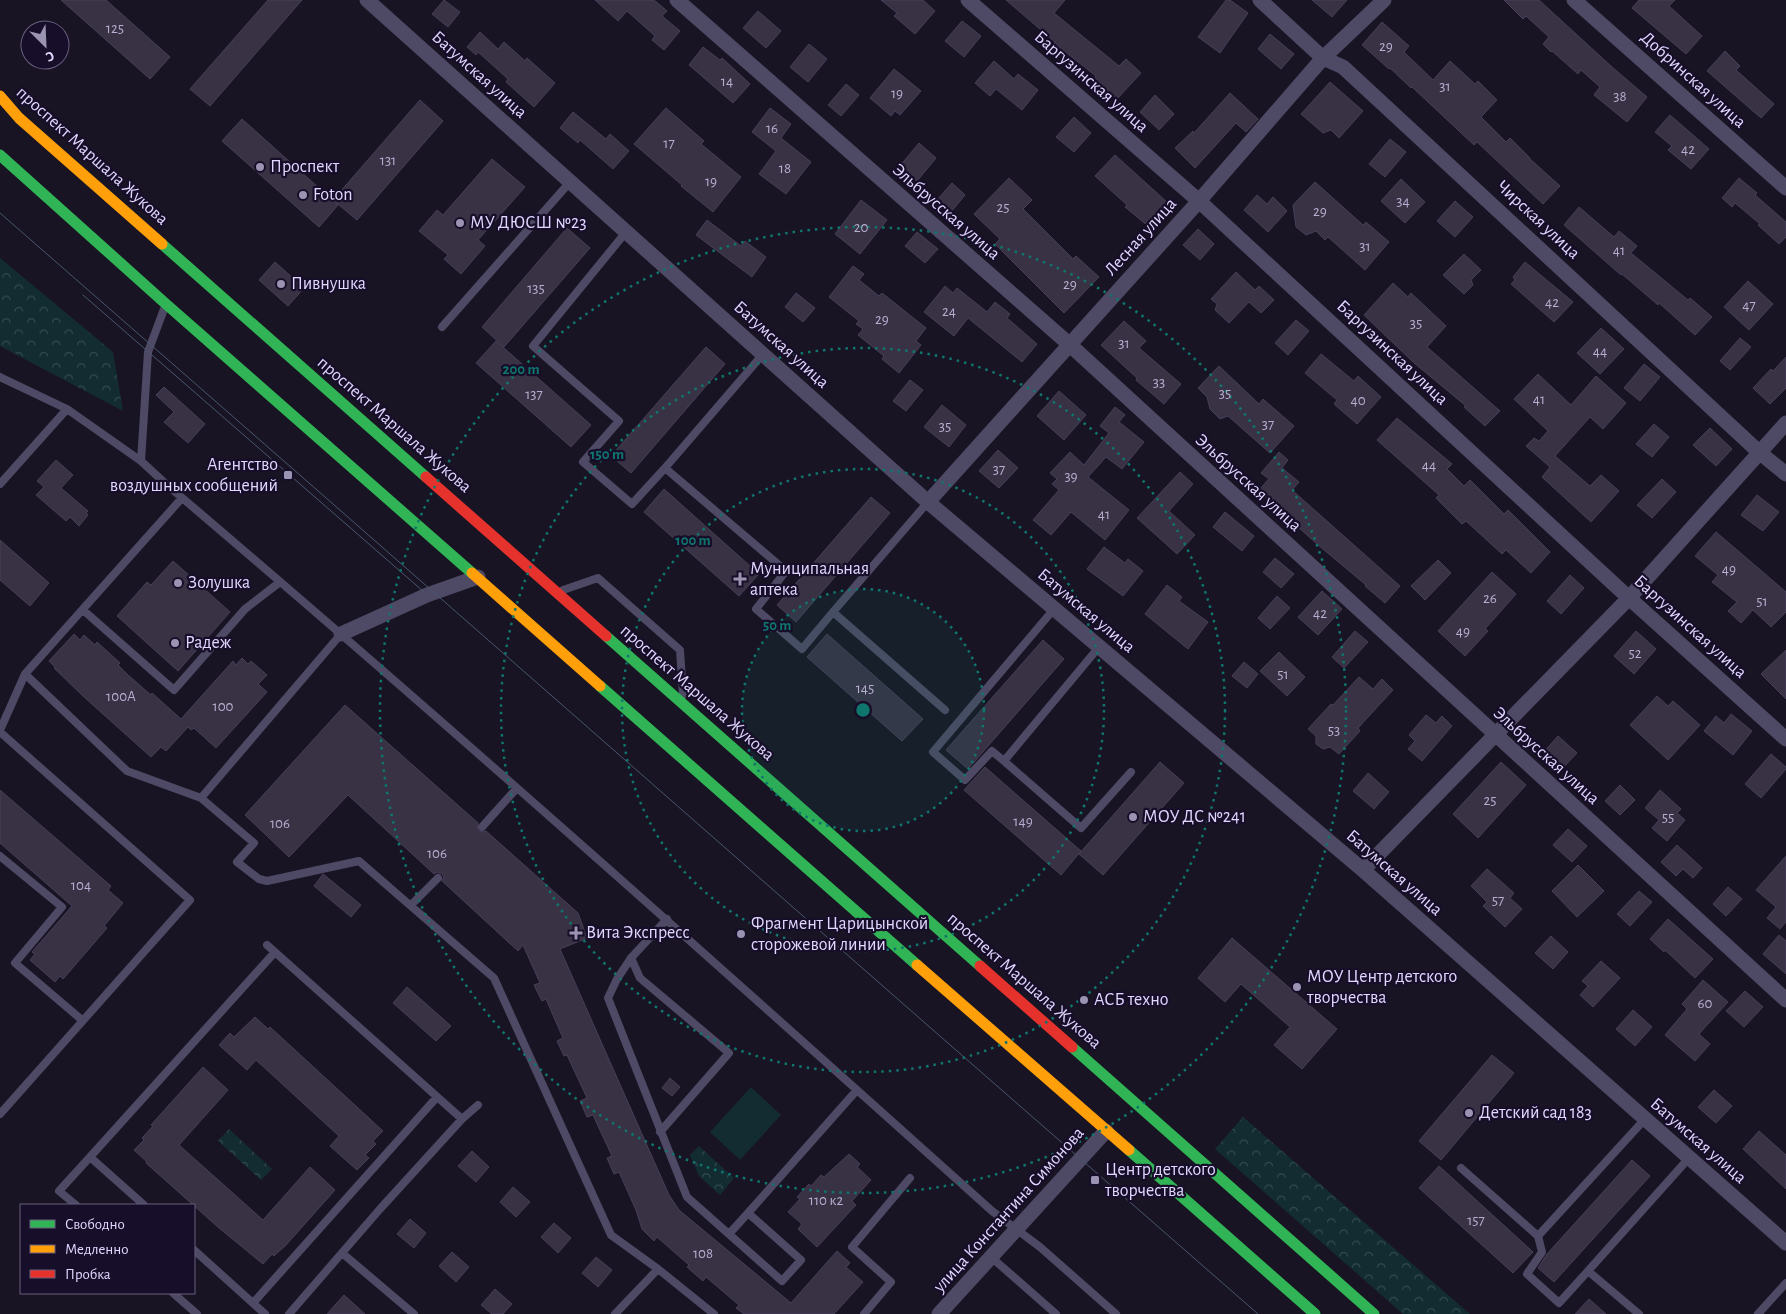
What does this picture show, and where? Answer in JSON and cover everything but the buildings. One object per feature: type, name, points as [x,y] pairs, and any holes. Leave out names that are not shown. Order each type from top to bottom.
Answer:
[{"type":"highway","name":"проспект Маршала Жукова","points":[[0,96],[19,118],[1374,1314]]},
{"type":"highway","points":[[0,155],[166,304],[1315,1314]]},
{"type":"street","name":"Батумская улица","points":[[367,0],[928,502],[1363,870],[1786,1243]]},
{"type":"street","name":"Эльбрусская улица","points":[[677,0],[1069,344],[1786,1000]]},
{"type":"street","name":"Баргузинская улица","points":[[968,0],[1199,201],[1629,598],[1786,739]]},
{"type":"street","name":"Чирская улица","points":[[1260,0],[1324,58],[1343,67],[1759,452],[1786,474]]},
{"type":"street","name":"Лесная улица","points":[[928,502],[1199,201],[1324,58],[1384,0]]},
{"type":"street","name":"Добринская улица","points":[[1574,0],[1786,188]]},
{"type":"street","points":[[1363,870],[1629,598],[1786,423]]},
{"type":"street","points":[[341,634],[427,595],[478,577]]},
{"type":"street","name":"улица Константина Симонова","points":[[939,1314],[1106,1130]]},
{"type":"lane","points":[[442,327],[570,182]]},
{"type":"lane","points":[[626,232],[533,346],[619,421],[583,462],[632,504],[763,354]]},
{"type":"lane","points":[[141,461],[148,352],[166,304]]},
{"type":"lane","points":[[0,377],[67,409],[141,461],[667,919],[992,1211],[1040,1247],[1116,1314]]},
{"type":"lane","points":[[0,484],[67,409]]},
{"type":"lane","points":[[665,468],[786,571],[756,609],[802,649],[928,502]]},
{"type":"lane","points":[[0,1114],[190,900],[0,731],[25,674],[182,498]]},
{"type":"lane","points":[[557,592],[598,578],[680,650],[683,704]]},
{"type":"lane","points":[[83,610],[174,690],[245,609],[280,582]]},
{"type":"lane","points":[[1054,609],[933,752],[966,780],[992,751],[1081,828],[1131,772]]},
{"type":"lane","points":[[833,612],[945,710]]},
{"type":"lane","points":[[200,798],[341,634]]},
{"type":"lane","points":[[1004,761],[1100,647]]},
{"type":"lane","points":[[25,674],[127,771],[200,798],[254,843],[238,862],[259,879],[267,881],[359,861],[494,978],[611,1234],[714,1314]]},
{"type":"lane","points":[[482,827],[517,788]]},
{"type":"lane","points":[[0,856],[62,907],[15,963],[82,1020]]},
{"type":"lane","points":[[411,905],[438,878]]},
{"type":"lane","points":[[667,919],[631,958],[617,979],[608,998],[687,1198],[782,1281],[801,1260],[748,1213]]},
{"type":"lane","points":[[267,945],[462,1119]]},
{"type":"lane","points":[[75,1204],[60,1191],[275,952]]},
{"type":"lane","points":[[631,958],[640,978],[729,1053],[660,1132]]},
{"type":"lane","points":[[729,1234],[857,1090]]},
{"type":"lane","points":[[253,1303],[437,1097]]},
{"type":"lane","points":[[288,1314],[380,1209],[462,1119],[478,1105]]},
{"type":"lane","points":[[1538,1236],[1645,1119]]},
{"type":"lane","points":[[90,1157],[143,1204]]},
{"type":"lane","points":[[1461,1168],[1538,1236],[1542,1252],[1527,1274],[1559,1303],[1689,1158]]},
{"type":"lane","points":[[864,1314],[891,1282],[852,1246],[910,1178]]},
{"type":"lane","points":[[195,1251],[265,1314]]},
{"type":"lane","points":[[342,1253],[414,1314]]},
{"type":"lane","points":[[991,1257],[1056,1314]]},
{"type":"lane","points":[[615,1314],[658,1269]]},
{"type":"lane","points":[[1588,1271],[1639,1314]]},
{"type":"lane","points":[[1758,1314],[1786,1283]]},
{"type":"lane","points":[[174,1294],[197,1314]]},
{"type":"green space","points":[[0,258],[113,352],[123,411],[0,346]]},
{"type":"green space","points":[[751,1087],[781,1115],[740,1160],[710,1132]]},
{"type":"green space","points":[[1243,1117],[1470,1314],[1403,1314],[1215,1149]]},
{"type":"green space","points":[[229,1129],[272,1169],[261,1180],[218,1141]]},
{"type":"green space","points":[[699,1146],[734,1178],[720,1195],[699,1176],[690,1155]]},
{"type":"tram line","points":[[0,213],[1258,1314]]},
{"type":"tram line","points":[[83,295],[424,592]]},
{"type":"traffic: fast","points":[[0,155],[472,573]]},
{"type":"traffic: fast","points":[[162,244],[426,477]]},
{"type":"traffic: fast","points":[[606,636],[980,966]]},
{"type":"traffic: fast","points":[[600,686],[917,965]]},
{"type":"traffic: fast","points":[[1072,1047],[1374,1314]]},
{"type":"traffic: fast","points":[[1129,1150],[1315,1314]]},
{"type":"traffic: slow","points":[[0,96],[19,118],[162,244]]},
{"type":"traffic: slow","points":[[472,573],[600,686]]},
{"type":"traffic: slow","points":[[917,965],[1129,1150]]},
{"type":"traffic: jam","points":[[426,477],[606,636]]},
{"type":"traffic: jam","points":[[980,966],[1072,1047]]},
{"type":"place","name":"Проспект","points":[[260,167]]},
{"type":"place","name":"Foton","points":[[303,195]]},
{"type":"place","name":"МУ ДЮСШ №23","points":[[460,223]]},
{"type":"place","name":"Пивнушка","points":[[281,284]]},
{"type":"place","name":"Агентство воздушных сообщений","points":[[288,475]]},
{"type":"place","name":"Муниципальная аптека","points":[[740,579]]},
{"type":"place","name":"Золушка","points":[[178,583]]},
{"type":"place","name":"Радеж","points":[[175,643]]},
{"type":"place","name":"МОУ ДС №241","points":[[1133,817]]},
{"type":"place","name":"Вита Экспресс","points":[[576,933]]},
{"type":"place","name":"Фрагмент Царицынской сторожевой линии","points":[[741,934]]},
{"type":"place","name":"МОУ Центр детского творчества","points":[[1297,987]]},
{"type":"place","name":"АСБ техно","points":[[1084,1000]]},
{"type":"place","name":"Детский сад 183","points":[[1469,1113]]},
{"type":"place","name":"Центр детского творчества","points":[[1095,1180]]}]
